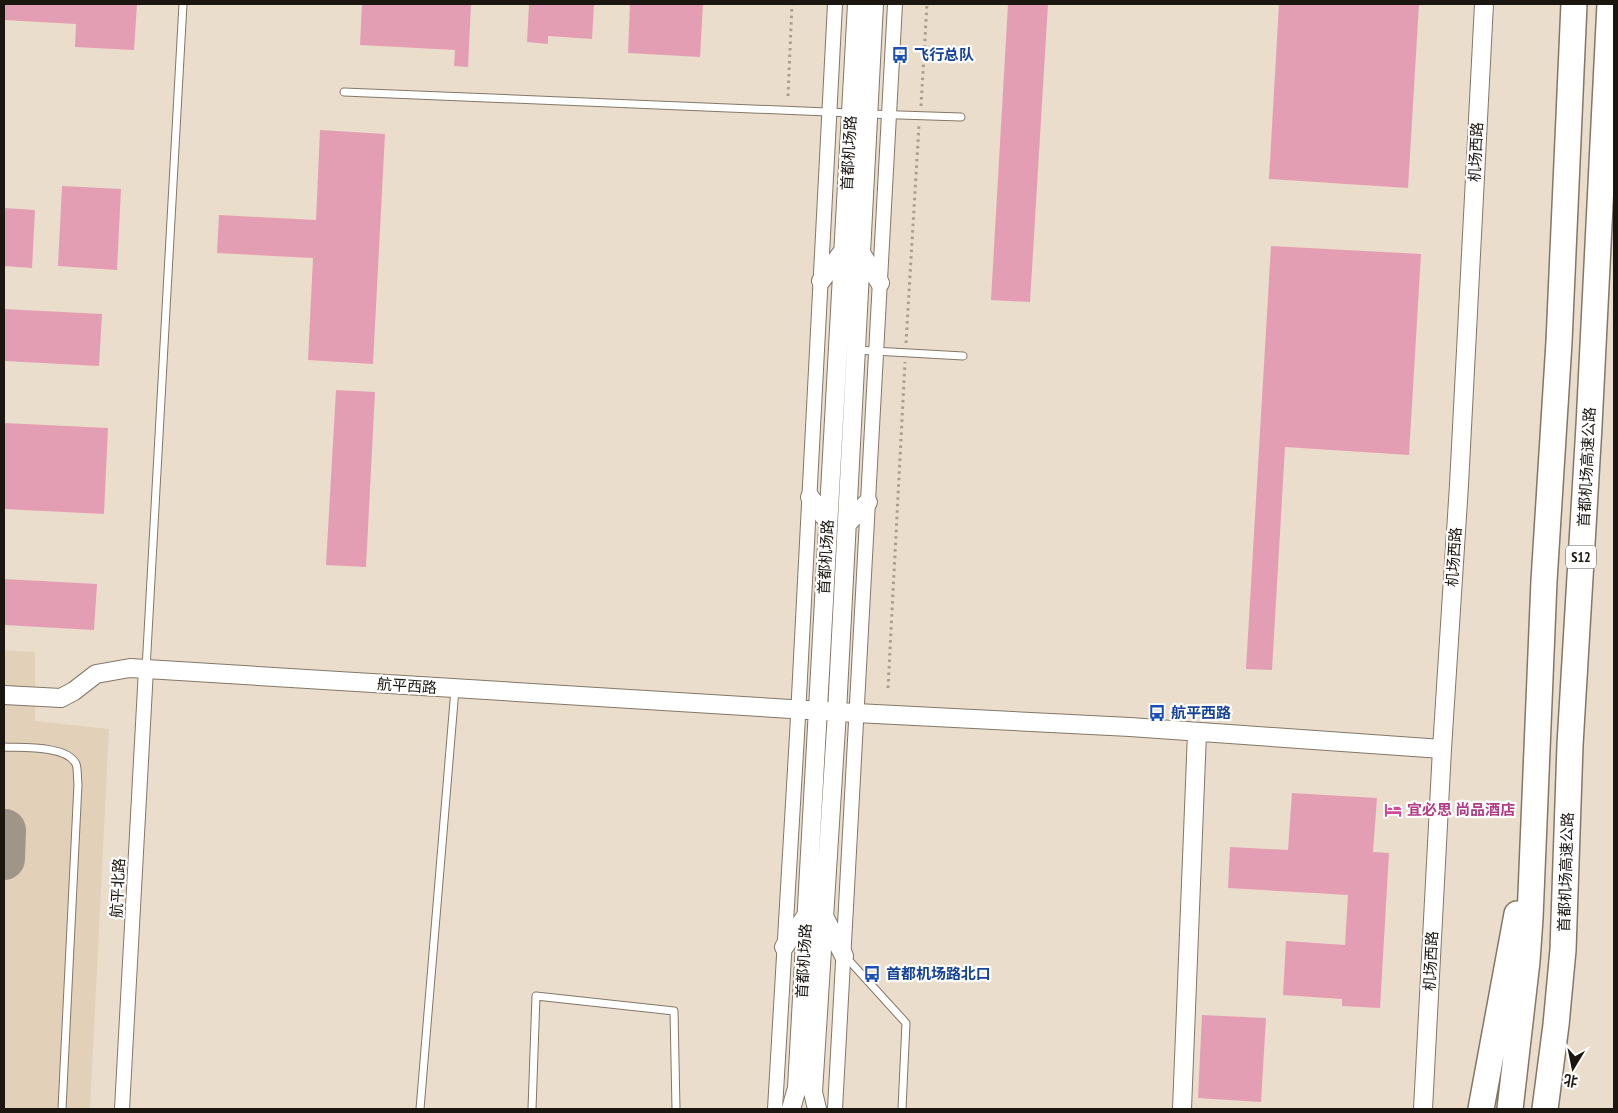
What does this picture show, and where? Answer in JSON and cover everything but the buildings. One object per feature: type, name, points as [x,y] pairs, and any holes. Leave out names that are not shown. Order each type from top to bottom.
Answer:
[{"type":"highway","name":"S12","points":[[1510,1109],[1527,962],[1544,581],[1559,342],[1574,4]]},
{"type":"highway","name":"首都机场高速公路","points":[[1545,1109],[1564,950],[1570,745],[1589,426],[1610,4]]},
{"type":"highway","points":[[1481,1109],[1512,940],[1532,846]]},
{"type":"highway","points":[[1554,1044],[1562,1109]]},
{"type":"street","name":"首都机场路","points":[[775,1109],[810,498],[835,4]]},
{"type":"street","name":"首都机场路","points":[[791,1109],[797,1088],[857,4]]},
{"type":"street","name":"首都机场路","points":[[817,1109],[813,1092],[837,712],[874,4]]},
{"type":"street","points":[[835,1109],[895,4]]},
{"type":"street","name":"机场西路","points":[[1423,1109],[1442,748],[1459,485],[1484,4]]},
{"type":"street","points":[[821,281],[843,251]]},
{"type":"street","points":[[861,253],[880,282]]},
{"type":"street","points":[[810,498],[828,522]]},
{"type":"street","points":[[847,524],[868,502]]},
{"type":"street","name":"航平西路","points":[[4,694],[61,698],[74,691],[96,674],[130,668],[837,712]]},
{"type":"street","name":"航平北路","points":[[122,1109],[146,669]]},
{"type":"street","points":[[837,712],[1442,748]]},
{"type":"street","points":[[1182,1109],[1196,733]]},
{"type":"street","points":[[784,947],[807,916]]},
{"type":"street","points":[[825,918],[844,956]]},
{"type":"lane","points":[[146,669],[183,4]]},
{"type":"lane","points":[[344,92],[961,117]]},
{"type":"lane","points":[[838,349],[963,356]]},
{"type":"lane","points":[[420,1109],[455,689]]},
{"type":"lane","points":[[4,747],[54,750],[69,756],[76,764],[77,794],[62,1109]]},
{"type":"lane","points":[[844,956],[906,1023],[902,1109]]},
{"type":"lane","points":[[532,1109],[536,996],[674,1011],[676,1109]]},
{"type":"path","points":[[788,96],[792,4]]},
{"type":"shaded area","points":[[4,650],[35,652],[35,721],[109,729],[90,1109],[4,1109]]},
{"type":"taxiway","points":[[4,859],[5,830]]},
{"type":"place","name":"飞行总队","points":[[900,55]]},
{"type":"place","name":"航平西路","points":[[1157,713]]},
{"type":"place","name":"宜必思 尚品酒店","points":[[1393,810]]},
{"type":"place","name":"首都机场路北口","points":[[872,974]]}]
